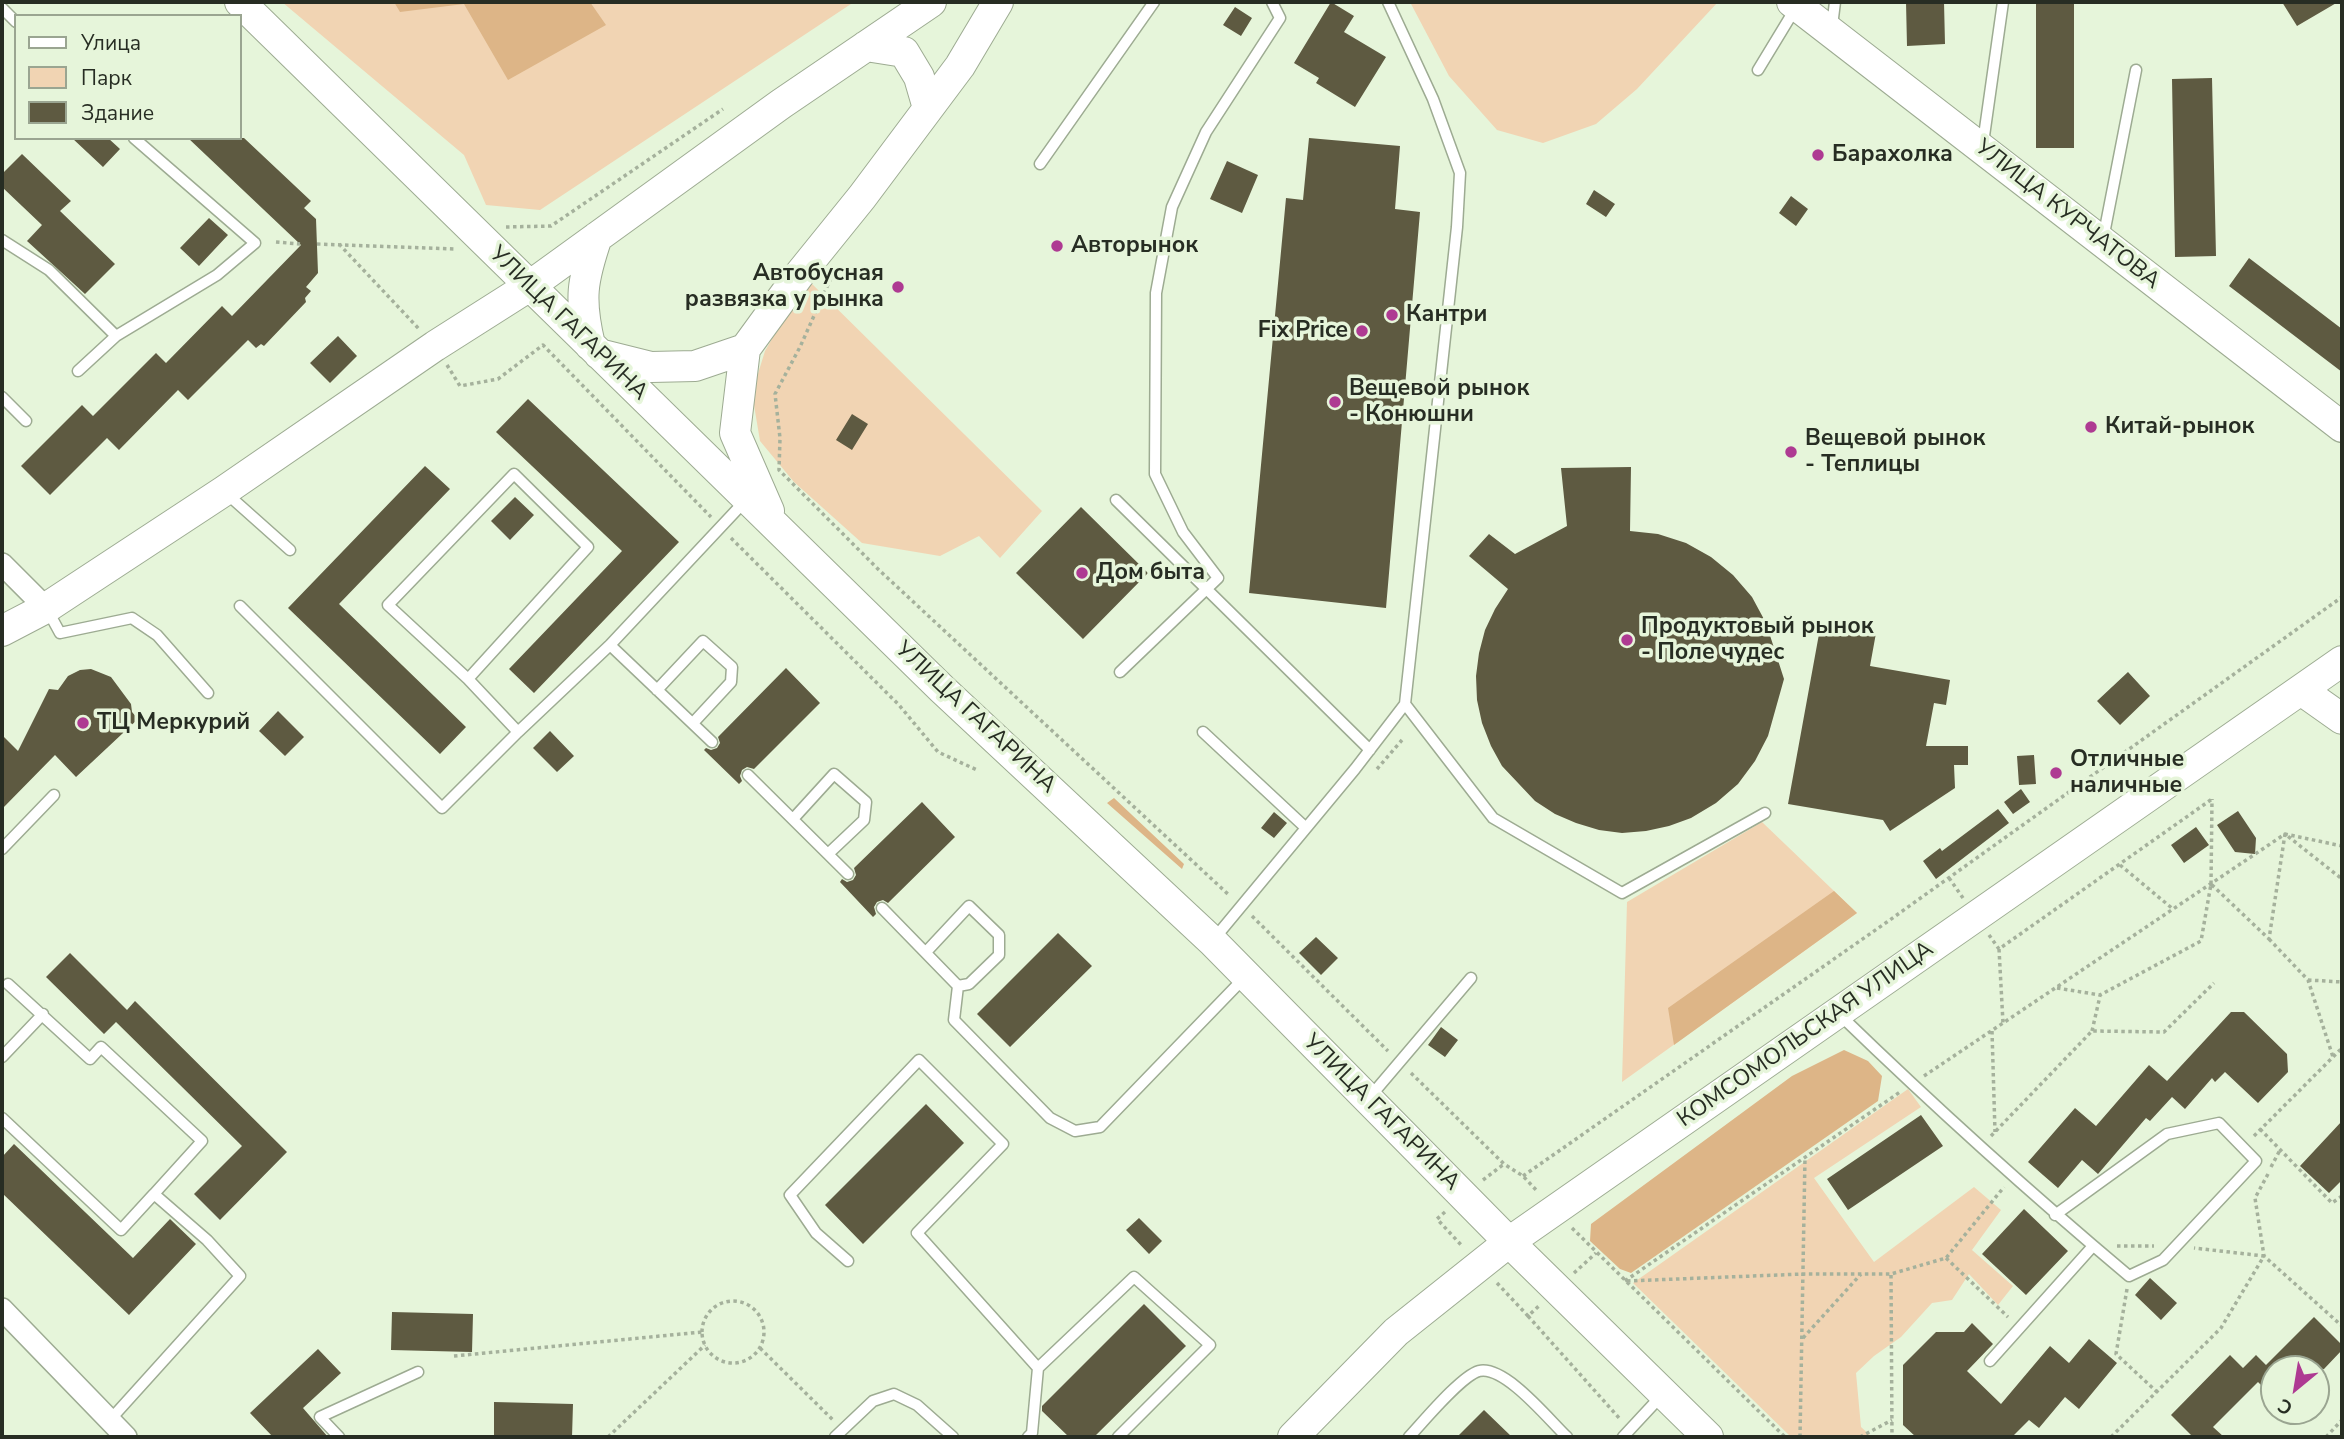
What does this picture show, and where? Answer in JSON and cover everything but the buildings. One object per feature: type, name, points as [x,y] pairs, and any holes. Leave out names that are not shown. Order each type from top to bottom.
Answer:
[{"type":"main road","name":"УЛИЦА ГАГАРИНА","points":[[240,2],[942,689],[1212,941],[1367,1100],[1708,1437]]},
{"type":"main road","points":[[2,631],[46,608],[224,491],[435,346],[531,285],[781,104],[931,2]]},
{"type":"main road","points":[[775,524],[735,433],[745,349],[960,66],[998,2]]},
{"type":"main road","name":"УЛИЦА КУРЧАТОВА","points":[[1794,4],[2342,427]]},
{"type":"main road","points":[[866,46],[904,52],[919,77],[928,108]]},
{"type":"main road","points":[[597,237],[584,275],[582,313],[594,350],[651,367],[695,366],[745,349]]},
{"type":"main road","name":"КОМСОМОЛЬСКАЯ УЛИЦА","points":[[1293,1437],[1396,1332],[1509,1242],[2342,661]]},
{"type":"main road","points":[[2301,690],[2342,719]]},
{"type":"street","points":[[2,564],[46,608]]},
{"type":"street","points":[[2,1309],[126,1437]]},
{"type":"lane","points":[[1040,164],[1154,2]]},
{"type":"lane","points":[[1120,672],[1218,578],[1183,533],[1155,474],[1156,293],[1172,206],[1206,132],[1280,19],[1272,2]]},
{"type":"lane","points":[[1212,941],[1405,704],[1456,241],[1460,173],[1433,99],[1388,2]]},
{"type":"lane","points":[[1831,33],[1835,2]]},
{"type":"lane","points":[[1982,150],[2003,2]]},
{"type":"lane","points":[[1758,70],[1794,4]]},
{"type":"lane","points":[[2102,242],[2136,70]]},
{"type":"lane","points":[[78,371],[116,336],[217,275],[255,243],[136,140]]},
{"type":"lane","points":[[2,240],[49,270],[116,336]]},
{"type":"lane","points":[[2,397],[26,421]]},
{"type":"lane","points":[[468,679],[588,547],[514,474],[388,605],[468,679],[518,732]]},
{"type":"lane","points":[[224,491],[290,550]]},
{"type":"lane","points":[[240,606],[442,808],[610,645],[747,499]]},
{"type":"lane","points":[[1116,500],[1370,750]]},
{"type":"lane","points":[[46,608],[60,633],[132,618],[157,635],[208,693]]},
{"type":"lane","points":[[657,690],[703,641],[732,667],[730,682],[693,723]]},
{"type":"lane","points":[[610,645],[712,742]]},
{"type":"lane","points":[[1405,704],[1493,818],[1622,892],[1765,813]]},
{"type":"lane","points":[[1203,732],[1306,828]]},
{"type":"lane","points":[[793,819],[834,774],[866,802],[864,820],[828,854]]},
{"type":"lane","points":[[748,775],[848,874]]},
{"type":"lane","points":[[2,849],[54,795]]},
{"type":"lane","points":[[926,952],[969,906],[999,935],[999,955],[969,984],[958,986]]},
{"type":"lane","points":[[882,908],[958,986],[954,1020],[1050,1118],[1075,1130],[1100,1127],[1246,976]]},
{"type":"lane","points":[[1367,1100],[1471,978]]},
{"type":"lane","points":[[2,1118],[121,1230],[202,1141],[101,1046],[90,1059],[8,984]]},
{"type":"lane","points":[[2,1057],[43,1014]]},
{"type":"lane","points":[[1838,1014],[2012,1177],[2129,1276],[2162,1260],[2256,1161],[2219,1124],[2167,1134],[2056,1214]]},
{"type":"lane","points":[[848,1261],[816,1233],[790,1195],[919,1060],[1003,1144],[918,1233],[1038,1368]]},
{"type":"lane","points":[[110,1420],[240,1276],[207,1240],[154,1194]]},
{"type":"lane","points":[[1990,1361],[2093,1246]]},
{"type":"lane","points":[[1032,1436],[1038,1368],[1134,1277],[1210,1346],[1118,1437]]},
{"type":"lane","points":[[1409,1437],[1465,1379],[1479,1371],[1494,1372],[1508,1380],[1567,1437]]},
{"type":"lane","points":[[339,1437],[320,1418],[418,1372]]},
{"type":"lane","points":[[839,1433],[873,1401],[894,1394],[918,1405],[953,1437]]},
{"type":"lane","points":[[1627,1434],[1663,1394]]},
{"type":"path","points":[[317,244],[468,250],[499,228],[551,226],[723,109]]},
{"type":"path","points":[[276,242],[300,244]]},
{"type":"path","points":[[339,244],[435,346],[460,386],[498,379],[543,345],[899,705],[938,752],[977,770]]},
{"type":"path","points":[[831,278],[775,394],[780,438],[779,470],[879,570],[1242,907],[1504,1164],[1523,1176],[1625,1281],[1785,1437]]},
{"type":"path","points":[[1523,1176],[1949,878],[2342,597]]},
{"type":"path","points":[[1375,771],[1402,740]]},
{"type":"path","points":[[1999,949],[2212,799],[2211,884],[2201,941],[2100,995],[2056,988]]},
{"type":"path","points":[[2285,834],[2342,879]]},
{"type":"path","points":[[2269,939],[2285,834]]},
{"type":"path","points":[[1625,1281],[1912,1084],[2285,834],[2342,846]]},
{"type":"path","points":[[2120,865],[2173,909]]},
{"type":"path","points":[[1949,878],[1999,949],[2003,1023]]},
{"type":"path","points":[[2211,884],[2308,980],[2333,1058]]},
{"type":"path","points":[[2308,980],[2342,982]]},
{"type":"path","points":[[2092,1031],[2164,1032],[2214,983]]},
{"type":"path","points":[[1979,1147],[2092,1031],[2100,995]]},
{"type":"path","points":[[1992,1031],[1995,1132]]},
{"type":"path","points":[[2242,1147],[2342,1048]]},
{"type":"path","points":[[2260,1129],[2332,1203],[2342,1196]]},
{"type":"path","points":[[2280,1150],[2255,1198],[2264,1256],[2342,1326]]},
{"type":"path","points":[[1800,1437],[1805,1157]]},
{"type":"path","points":[[1625,1281],[1803,1274],[1891,1274],[1947,1258],[2012,1177]]},
{"type":"path","points":[[1947,1258],[2019,1329]]},
{"type":"path","points":[[2111,1437],[2221,1328],[2253,1273]]},
{"type":"path","points":[[1802,1340],[1861,1274]]},
{"type":"path","points":[[1891,1274],[1892,1437]]},
{"type":"path","points":[[2129,1276],[2116,1354],[2157,1392]]},
{"type":"path","points":[[739,1301],[757,1311],[762,1320],[764,1330],[761,1348],[751,1357],[732,1363],[713,1356],[705,1345],[702,1332],[705,1319],[710,1310],[719,1304],[739,1301]]},
{"type":"path","points":[[1528,1316],[1627,1434]]},
{"type":"path","points":[[454,1356],[702,1332]]},
{"type":"path","points":[[608,1437],[705,1345]]},
{"type":"path","points":[[761,1348],[839,1433]]},
{"type":"path","points":[[1860,1437],[1892,1420]]},
{"type":"path","points":[[2326,1437],[2342,1420]]},
{"type":"green space","points":[[282,2],[854,2],[540,210],[486,205],[464,155]]},
{"type":"green space","points":[[1410,2],[1718,2],[1637,89],[1596,124],[1543,143],[1497,130],[1449,76]]},
{"type":"green space","points":[[809,281],[1042,511],[1000,558],[979,536],[940,556],[862,543],[794,482],[760,441],[752,393],[765,351]]},
{"type":"green space","points":[[1762,822],[1857,913],[1622,1082],[1627,902]]},
{"type":"green space","points":[[1908,1089],[1921,1107],[1814,1178],[1874,1262],[1974,1187],[2001,1210],[1972,1250],[2013,1286],[1998,1305],[1969,1274],[1952,1300],[1932,1303],[1901,1337],[1856,1373],[1861,1427],[1872,1437],[1791,1437],[1633,1283]]},
{"type":"shaded area","points":[[394,2],[590,2],[606,25],[508,80],[464,4],[400,12]]},
{"type":"shaded area","points":[[1114,798],[1184,864],[1182,869],[1107,803]]},
{"type":"shaded area","points":[[1834,891],[1857,913],[1674,1045],[1668,1008]]},
{"type":"shaded area","points":[[1844,1050],[1868,1061],[1882,1076],[1878,1101],[1631,1273],[1620,1269],[1590,1241],[1591,1224],[1792,1076]]},
{"type":"place","name":"Барахолка","points":[[1818,155]]},
{"type":"place","name":"Авторынок","points":[[1057,246]]},
{"type":"place","name":"Автобусная развязка у рынка","points":[[898,287]]},
{"type":"place","name":"Кантри","points":[[1392,315]]},
{"type":"place","name":"Fix Price","points":[[1362,331]]},
{"type":"place","name":"Вещевой рынок - Конюшни","points":[[1335,402]]},
{"type":"place","name":"Китай-рынок","points":[[2091,427]]},
{"type":"place","name":"Вещевой рынок - Теплицы","points":[[1791,452]]},
{"type":"place","name":"Дом быта","points":[[1082,573]]},
{"type":"place","name":"Продуктовый рынок - Поле чудес","points":[[1627,640]]},
{"type":"place","name":"ТЦ Меркурий","points":[[83,723]]},
{"type":"place","name":"Отличные наличные","points":[[2056,773]]}]
